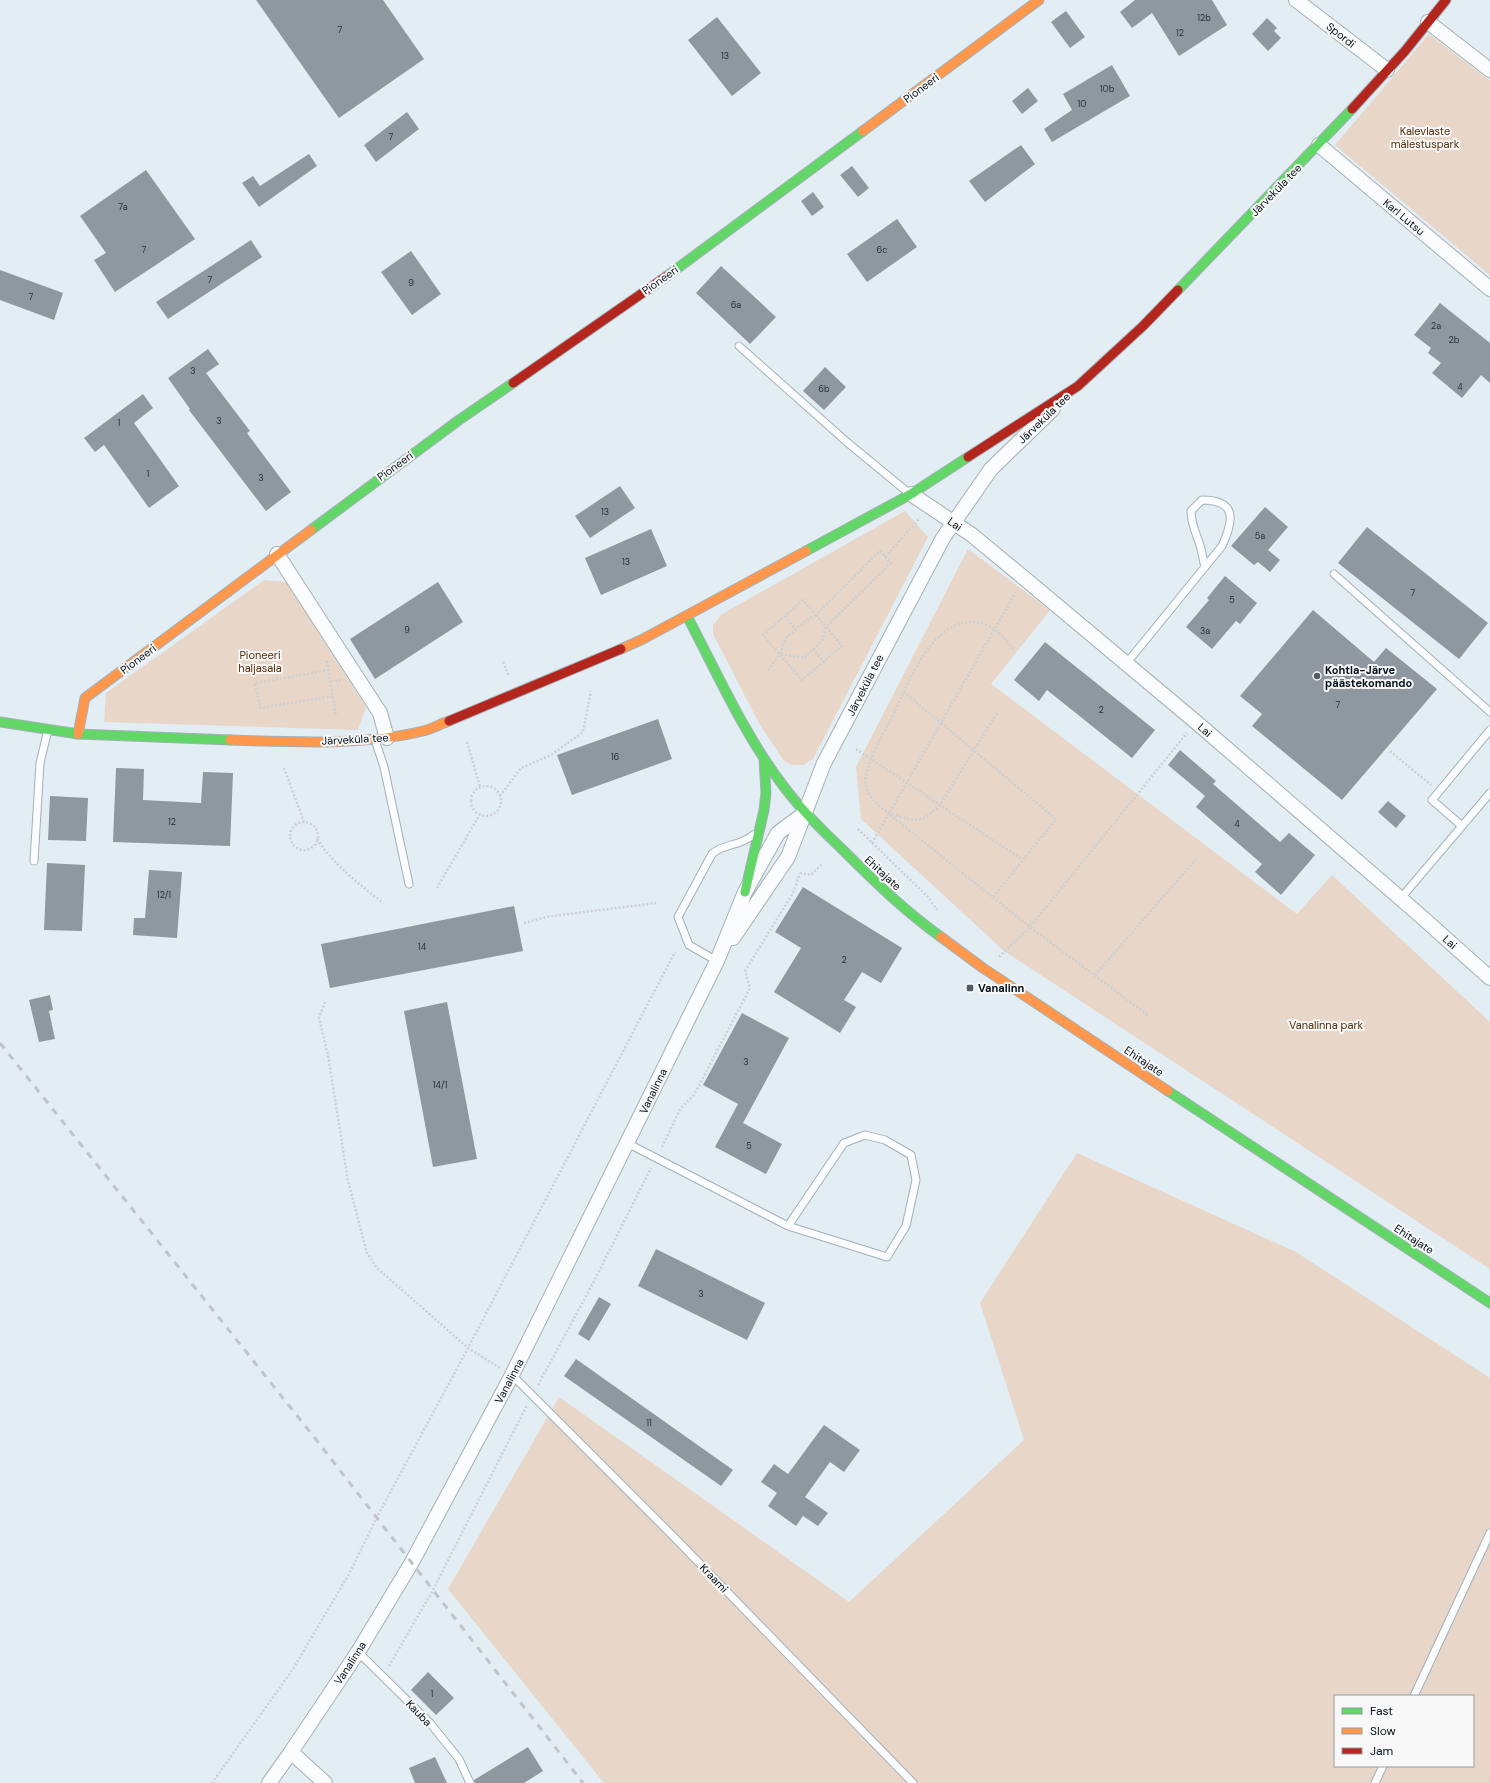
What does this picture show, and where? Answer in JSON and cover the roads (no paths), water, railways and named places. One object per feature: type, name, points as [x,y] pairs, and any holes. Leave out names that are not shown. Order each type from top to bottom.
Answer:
[{"type":"street","name":"Pioneeri","points":[[78,734],[85,698],[459,420],[681,266],[1039,0]]},
{"type":"street","name":"Spordi","points":[[1296,0],[1387,70]]},
{"type":"street","name":"Järveküla tee","points":[[805,813],[824,763],[884,647],[952,523],[991,469],[1143,326],[1319,145],[1387,70],[1446,0]]},
{"type":"street","points":[[1428,22],[1490,70]]},
{"type":"street","name":"Karl Lutsu","points":[[1319,145],[1490,290]]},
{"type":"street","name":"Järveküla tee","points":[[0,722],[78,734],[266,741],[336,742],[381,739],[424,731],[643,639],[687,616],[911,494],[1078,386]]},
{"type":"street","name":"Lai","points":[[911,494],[972,535],[1024,578],[1196,722],[1401,898],[1490,978]]},
{"type":"street","points":[[277,554],[380,713],[381,739]]},
{"type":"street","points":[[687,616],[744,725],[778,779],[805,813]]},
{"type":"street","points":[[745,892],[766,794],[764,756]]},
{"type":"street","name":"Vanalinna","points":[[269,1783],[358,1652],[412,1562],[512,1376],[717,961],[745,892],[778,833],[805,813]]},
{"type":"street","name":"Vanalinna","points":[[717,961],[788,857],[805,813]]},
{"type":"street","name":"Ehitajate","points":[[805,813],[886,893],[912,916],[976,964],[1490,1303]]},
{"type":"street","points":[[291,1752],[326,1783]]},
{"type":"lane","points":[[740,346],[848,443],[911,494]]},
{"type":"lane","points":[[1126,664],[1205,567],[1222,546],[1229,530],[1231,520],[1230,512],[1225,506],[1217,501],[1202,500],[1191,511],[1194,534],[1200,545],[1205,567]]},
{"type":"lane","points":[[1334,574],[1490,712]]},
{"type":"lane","points":[[34,861],[40,763],[48,730]]},
{"type":"lane","points":[[1462,826],[1432,800],[1490,730]]},
{"type":"lane","points":[[381,739],[384,767],[409,884]]},
{"type":"lane","points":[[1401,898],[1490,793]]},
{"type":"lane","points":[[717,961],[688,944],[678,917],[712,854],[719,849],[747,840],[759,829]]},
{"type":"lane","points":[[627,1143],[788,1226],[887,1257],[906,1226],[916,1180],[911,1155],[885,1140],[865,1135],[844,1143],[788,1226]]},
{"type":"lane","name":"Kraami","points":[[512,1376],[672,1535],[913,1783]]},
{"type":"lane","points":[[1414,1695],[1490,1533]]},
{"type":"lane","name":"Kauba","points":[[358,1652],[430,1723],[459,1759],[470,1783]]},
{"type":"lane","points":[[1375,1783],[1382,1767]]},
{"type":"railway","points":[[0,1043],[314,1437],[583,1783]]},
{"type":"place","name":"Kohtla-Järve päästekomando","points":[[1317,676]]},
{"type":"place","name":"Vanalinn","points":[[970,988]]},
{"type":"park label","name":"Kalevlaste mälestuspark","points":[[1425,137]]},
{"type":"park label","name":"Pioneeri haljasala","points":[[260,661]]},
{"type":"park label","name":"Vanalinna park","points":[[1326,1025]]}]
